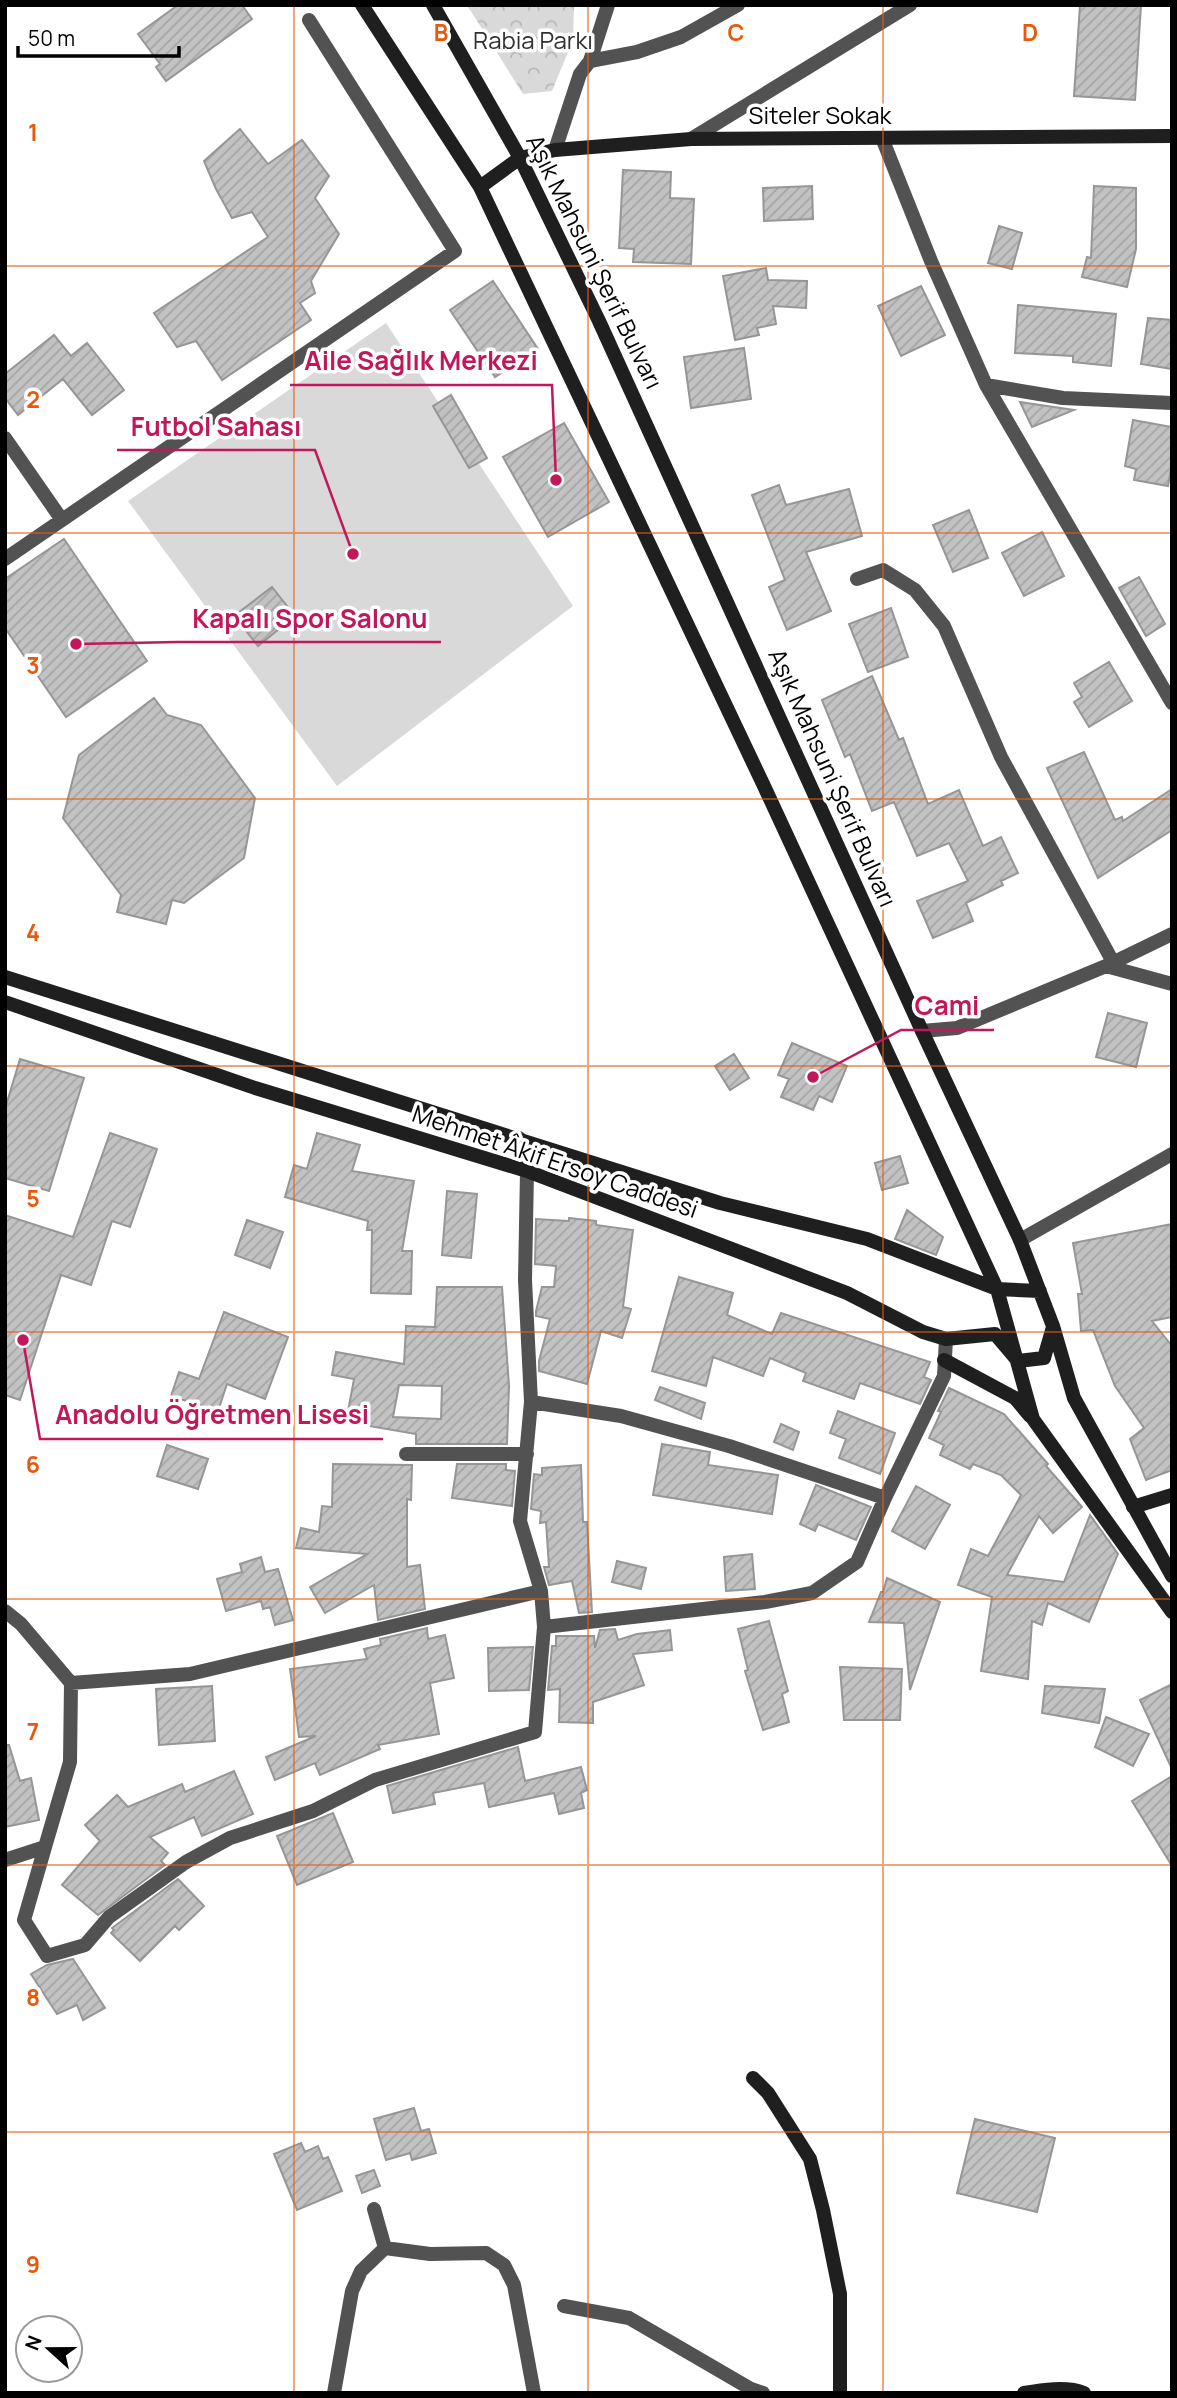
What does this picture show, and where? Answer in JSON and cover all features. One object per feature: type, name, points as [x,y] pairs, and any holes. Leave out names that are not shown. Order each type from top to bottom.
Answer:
[{"type":"main road","points":[[362,5],[480,187],[764,786],[997,1289],[1033,1419]]},
{"type":"main road","name":"Aşık Mahsuni Şerif Bulvarı","points":[[433,5],[520,158],[599,321],[1020,1240],[1053,1326],[1074,1398],[1172,1576]]},
{"type":"main road","name":"Siteler Sokak","points":[[480,187],[520,158],[555,150],[691,139],[1172,136]]},
{"type":"main road","name":"Mehmet Âkif Ersoy Caddesi","points":[[5,977],[720,1203],[867,1239],[997,1289],[1040,1291]]},
{"type":"main road","name":"Mehmet Âkif Ersoy Caddesi","points":[[5,1002],[255,1088],[527,1171],[847,1293],[923,1332],[946,1339],[995,1334],[1018,1361]]},
{"type":"main road","points":[[1018,1361],[1044,1358],[1053,1326]]},
{"type":"main road","points":[[944,1360],[1015,1398],[1172,1612]]},
{"type":"main road","points":[[1133,1507],[1172,1494]]},
{"type":"main road","points":[[753,2078],[768,2093],[810,2160],[840,2294],[840,2393]]},
{"type":"main road","points":[[1024,2393],[1037,2390],[1077,2390],[1084,2393]]},
{"type":"street","points":[[555,150],[580,74],[590,61],[608,5]]},
{"type":"street","points":[[590,61],[637,52],[681,37],[738,5]]},
{"type":"street","points":[[691,139],[910,5]]},
{"type":"street","points":[[5,559],[455,251],[309,20]]},
{"type":"street","points":[[882,138],[931,261],[986,384],[1172,703]]},
{"type":"street","points":[[986,384],[1063,397],[1172,403]]},
{"type":"street","points":[[5,438],[62,520]]},
{"type":"street","points":[[857,579],[883,570],[915,590],[944,626],[1001,757],[1110,964],[1172,984]]},
{"type":"street","points":[[922,1031],[957,1028],[1110,964],[1172,934]]},
{"type":"street","points":[[5,1611],[21,1624],[71,1683],[70,1762],[24,1920],[47,1956],[85,1945],[109,1917],[186,1862],[230,1838],[313,1811],[375,1780],[535,1732],[544,1628],[541,1591],[520,1521],[531,1402],[525,1280],[527,1171],[519,1138]]},
{"type":"street","points":[[1020,1240],[1172,1154]]},
{"type":"street","points":[[544,1628],[765,1602],[812,1593],[858,1562],[885,1498],[944,1376],[946,1339]]},
{"type":"street","points":[[531,1402],[621,1416],[729,1446],[885,1498]]},
{"type":"street","points":[[406,1454],[527,1454]]},
{"type":"street","points":[[71,1683],[190,1674],[541,1591]]},
{"type":"street","points":[[5,1860],[45,1847]]},
{"type":"street","points":[[374,2209],[384,2248]]},
{"type":"street","points":[[334,2393],[352,2291],[361,2272],[384,2248]]},
{"type":"street","points":[[384,2248],[430,2254],[486,2253],[504,2265],[514,2285],[534,2393]]},
{"type":"street","points":[[564,2306],[629,2318],[751,2389],[764,2393]]},
{"type":"green space","name":"Rabia Parkı","points":[[467,5],[574,5],[573,40],[552,91],[523,94]]},
{"type":"green space","points":[[386,323],[573,606],[337,786],[128,501]]},
{"type":"building","points":[[178,5],[242,5],[252,19],[166,81],[156,67],[160,64],[138,34]]},
{"type":"building","points":[[1080,5],[1141,5],[1135,100],[1074,96]]},
{"type":"building","points":[[240,129],[268,164],[302,140],[329,176],[315,198],[339,234],[311,281],[315,293],[300,303],[311,320],[222,380],[196,341],[177,347],[154,313],[268,237],[252,212],[232,218],[204,161]]},
{"type":"building","points":[[623,170],[671,172],[670,198],[694,199],[691,264],[633,262],[634,249],[619,248]]},
{"type":"building","points":[[812,186],[813,219],[764,221],[763,188]]},
{"type":"building","points":[[1094,186],[1136,188],[1136,249],[1127,287],[1082,277],[1087,257],[1091,258]]},
{"type":"building","points":[[999,226],[1022,233],[1012,269],[988,263]]},
{"type":"building","points":[[766,268],[768,280],[807,281],[806,308],[773,306],[776,324],[757,328],[759,335],[735,340],[723,276]]},
{"type":"building","points":[[493,281],[538,349],[495,377],[450,310]]},
{"type":"building","points":[[921,286],[945,335],[901,356],[878,306]]},
{"type":"building","points":[[1018,305],[1116,314],[1111,366],[1073,362],[1073,356],[1015,353]]},
{"type":"building","points":[[1148,318],[1172,320],[1172,369],[1141,364]]},
{"type":"building","points":[[54,335],[71,356],[87,343],[124,390],[92,415],[63,379],[18,415],[5,398],[5,374]]},
{"type":"building","points":[[744,348],[751,399],[691,408],[684,357]]},
{"type":"building","points":[[451,395],[487,458],[469,468],[433,406]]},
{"type":"building","points":[[1020,402],[1074,410],[1032,427]]},
{"type":"building","points":[[1133,420],[1172,427],[1172,464],[1168,486],[1134,480],[1136,469],[1125,466]]},
{"type":"building","points":[[564,423],[609,502],[548,537],[503,457]]},
{"type":"building","points":[[779,485],[786,505],[849,489],[862,536],[806,552],[831,611],[787,630],[769,587],[785,580],[752,495]]},
{"type":"building","points":[[969,510],[988,558],[953,572],[933,525]]},
{"type":"building","points":[[1042,532],[1064,576],[1024,596],[1002,553]]},
{"type":"building","points":[[64,539],[147,661],[66,717],[5,628],[5,579]]},
{"type":"building","points":[[1139,577],[1165,624],[1146,636],[1119,588]]},
{"type":"building","points":[[272,587],[295,616],[258,646],[234,616]]},
{"type":"building","points":[[891,608],[908,657],[868,672],[849,624]]},
{"type":"building","points":[[1109,662],[1132,701],[1089,727],[1074,702],[1082,697],[1074,683]]},
{"type":"building","points":[[872,676],[899,740],[903,738],[928,804],[959,790],[983,846],[1001,837],[1018,873],[1001,881],[1003,885],[966,903],[973,921],[933,938],[917,901],[968,881],[949,843],[917,856],[894,802],[872,811],[850,754],[845,757],[822,700]]},
{"type":"building","points":[[154,698],[167,715],[201,725],[255,798],[244,858],[184,903],[172,900],[166,924],[117,912],[121,895],[63,818],[79,755]]},
{"type":"building","points":[[1084,752],[1115,820],[1122,817],[1123,821],[1172,789],[1172,830],[1098,878],[1047,768]]},
{"type":"building","points":[[1108,1013],[1147,1023],[1136,1067],[1096,1057]]},
{"type":"building","points":[[792,1043],[847,1066],[832,1102],[819,1096],[813,1110],[781,1097],[789,1079],[778,1075]]},
{"type":"building","points":[[734,1054],[749,1078],[730,1090],[715,1066]]},
{"type":"building","points":[[20,1059],[84,1078],[49,1191],[5,1178],[5,1109]]},
{"type":"building","points":[[110,1133],[157,1149],[130,1227],[112,1221],[91,1285],[61,1275],[20,1400],[5,1395],[5,1215],[73,1237]]},
{"type":"building","points":[[317,1133],[360,1145],[352,1171],[414,1181],[402,1251],[412,1251],[411,1294],[371,1293],[372,1230],[367,1230],[368,1221],[285,1197],[294,1165],[307,1169]]},
{"type":"building","points":[[900,1156],[908,1183],[882,1190],[875,1163]]},
{"type":"building","points":[[447,1191],[477,1194],[471,1258],[442,1255]]},
{"type":"building","points":[[907,1210],[943,1237],[936,1255],[895,1239]]},
{"type":"building","points":[[569,1218],[633,1230],[623,1307],[631,1309],[622,1338],[601,1331],[587,1384],[539,1371],[550,1319],[536,1316],[536,1311],[542,1287],[554,1287],[556,1266],[535,1264],[536,1219],[569,1221]]},
{"type":"building","points":[[247,1220],[283,1232],[270,1268],[235,1255]]},
{"type":"building","points":[[1172,1224],[1172,1317],[1152,1321],[1172,1346],[1172,1470],[1146,1480],[1130,1439],[1144,1428],[1115,1386],[1093,1330],[1081,1331],[1078,1294],[1082,1294],[1073,1243]]},
{"type":"building","points":[[679,1277],[733,1293],[727,1315],[772,1334],[781,1313],[930,1362],[924,1377],[931,1380],[920,1404],[860,1383],[854,1399],[803,1381],[806,1373],[770,1358],[763,1376],[713,1357],[706,1386],[652,1371]]},
{"type":"building","points":[[437,1287],[502,1287],[509,1386],[507,1444],[416,1444],[416,1434],[346,1422],[354,1379],[332,1375],[336,1352],[404,1364],[406,1326],[435,1327]],"holes":[[[399,1385],[442,1386],[441,1419],[393,1417]]]},
{"type":"building","points":[[224,1312],[288,1337],[265,1399],[227,1384],[218,1411],[171,1396],[179,1372],[199,1379]]},
{"type":"building","points":[[660,1387],[705,1403],[701,1419],[655,1400]]},
{"type":"building","points":[[949,1388],[1004,1414],[1082,1507],[1053,1533],[1039,1516],[1007,1575],[1064,1582],[1090,1515],[1118,1554],[1089,1622],[1048,1603],[1042,1625],[1032,1621],[1028,1679],[981,1671],[992,1597],[958,1585],[971,1549],[988,1556],[1021,1495],[1001,1475],[973,1464],[970,1469],[940,1455],[944,1445],[929,1438]]},
{"type":"building","points":[[838,1411],[895,1433],[880,1474],[839,1458],[846,1439],[830,1433]]},
{"type":"building","points":[[781,1424],[799,1432],[793,1450],[774,1442]]},
{"type":"building","points":[[662,1444],[710,1452],[708,1465],[778,1475],[772,1514],[653,1495]]},
{"type":"building","points":[[167,1445],[208,1459],[198,1489],[157,1476]]},
{"type":"building","points":[[333,1464],[412,1465],[411,1500],[407,1499],[407,1567],[420,1565],[425,1609],[378,1620],[374,1585],[325,1613],[310,1587],[367,1554],[296,1548],[301,1528],[319,1532],[322,1506],[332,1507]]},
{"type":"building","points":[[457,1464],[506,1464],[506,1470],[515,1471],[512,1506],[452,1498]]},
{"type":"building","points":[[581,1465],[583,1522],[587,1522],[592,1612],[579,1613],[572,1581],[549,1585],[544,1567],[549,1567],[546,1522],[540,1523],[541,1511],[531,1509],[534,1474],[542,1475],[542,1468]]},
{"type":"building","points":[[816,1485],[871,1507],[856,1540],[818,1524],[815,1531],[800,1524]]},
{"type":"building","points":[[916,1486],[950,1505],[925,1549],[892,1531]]},
{"type":"building","points":[[752,1554],[755,1589],[726,1591],[724,1557]]},
{"type":"building","points":[[261,1557],[265,1572],[278,1569],[293,1620],[275,1625],[270,1607],[263,1609],[261,1601],[226,1611],[217,1579],[242,1572],[240,1564]]},
{"type":"building","points":[[617,1561],[646,1568],[641,1589],[612,1582]]},
{"type":"building","points":[[887,1578],[940,1602],[910,1690],[904,1623],[869,1622]]},
{"type":"building","points":[[769,1621],[788,1691],[782,1694],[789,1722],[763,1730],[745,1671],[748,1670],[738,1629]]},
{"type":"building","points":[[427,1628],[428,1639],[445,1635],[454,1678],[430,1683],[439,1734],[378,1745],[380,1749],[320,1775],[315,1763],[275,1780],[266,1757],[316,1736],[299,1737],[290,1669],[367,1659],[364,1649],[381,1645],[380,1639]]},
{"type":"building","points":[[615,1629],[618,1640],[637,1634],[670,1630],[672,1650],[633,1654],[644,1685],[593,1702],[593,1723],[559,1722],[560,1689],[548,1690],[552,1646],[556,1646],[556,1636],[594,1636],[595,1648],[600,1630]]},
{"type":"building","points":[[533,1647],[529,1690],[489,1691],[488,1648]]},
{"type":"building","points":[[840,1667],[902,1669],[900,1720],[844,1720]]},
{"type":"building","points":[[1172,1684],[1172,1769],[1140,1700]]},
{"type":"building","points":[[212,1686],[215,1741],[159,1745],[156,1689]]},
{"type":"building","points":[[1045,1686],[1105,1689],[1099,1723],[1042,1713]]},
{"type":"building","points":[[1106,1717],[1149,1734],[1133,1766],[1095,1747]]},
{"type":"building","points":[[5,1745],[9,1745],[20,1781],[31,1778],[39,1820],[5,1827]]},
{"type":"building","points":[[518,1747],[525,1781],[581,1767],[587,1790],[581,1793],[584,1808],[559,1814],[554,1793],[489,1807],[484,1783],[433,1793],[435,1804],[393,1813],[387,1786]]},
{"type":"building","points":[[234,1771],[253,1814],[202,1836],[194,1817],[150,1837],[168,1853],[161,1861],[165,1865],[98,1915],[62,1885],[100,1841],[85,1825],[117,1795],[128,1807],[182,1784],[185,1792]]},
{"type":"building","points":[[1172,1776],[1172,1866],[1132,1801]]},
{"type":"building","points":[[333,1813],[353,1862],[297,1885],[277,1836]]},
{"type":"building","points":[[178,1879],[204,1906],[179,1930],[175,1926],[140,1961],[111,1933],[114,1930],[112,1928]]},
{"type":"building","points":[[73,1959],[105,2008],[83,2020],[77,2005],[57,2014],[31,1974],[47,1965]]},
{"type":"building","points":[[414,2108],[421,2131],[429,2129],[436,2153],[412,2160],[410,2153],[386,2160],[374,2119]]},
{"type":"building","points":[[975,2119],[1055,2138],[1037,2212],[957,2193]]},
{"type":"building","points":[[301,2143],[305,2152],[318,2146],[323,2159],[328,2157],[342,2191],[297,2210],[274,2154]]},
{"type":"building","points":[[374,2170],[380,2186],[362,2193],[356,2176]]},
{"type":"place","name":"Aile Sağlık Merkezi","points":[[556,480]]},
{"type":"place","name":"Futbol Sahası","points":[[353,554]]},
{"type":"place","name":"Kapalı Spor Salonu","points":[[76,644]]},
{"type":"place","name":"Cami","points":[[813,1077]]},
{"type":"place","name":"Anadolu Öğretmen Lisesi","points":[[23,1340]]}]
